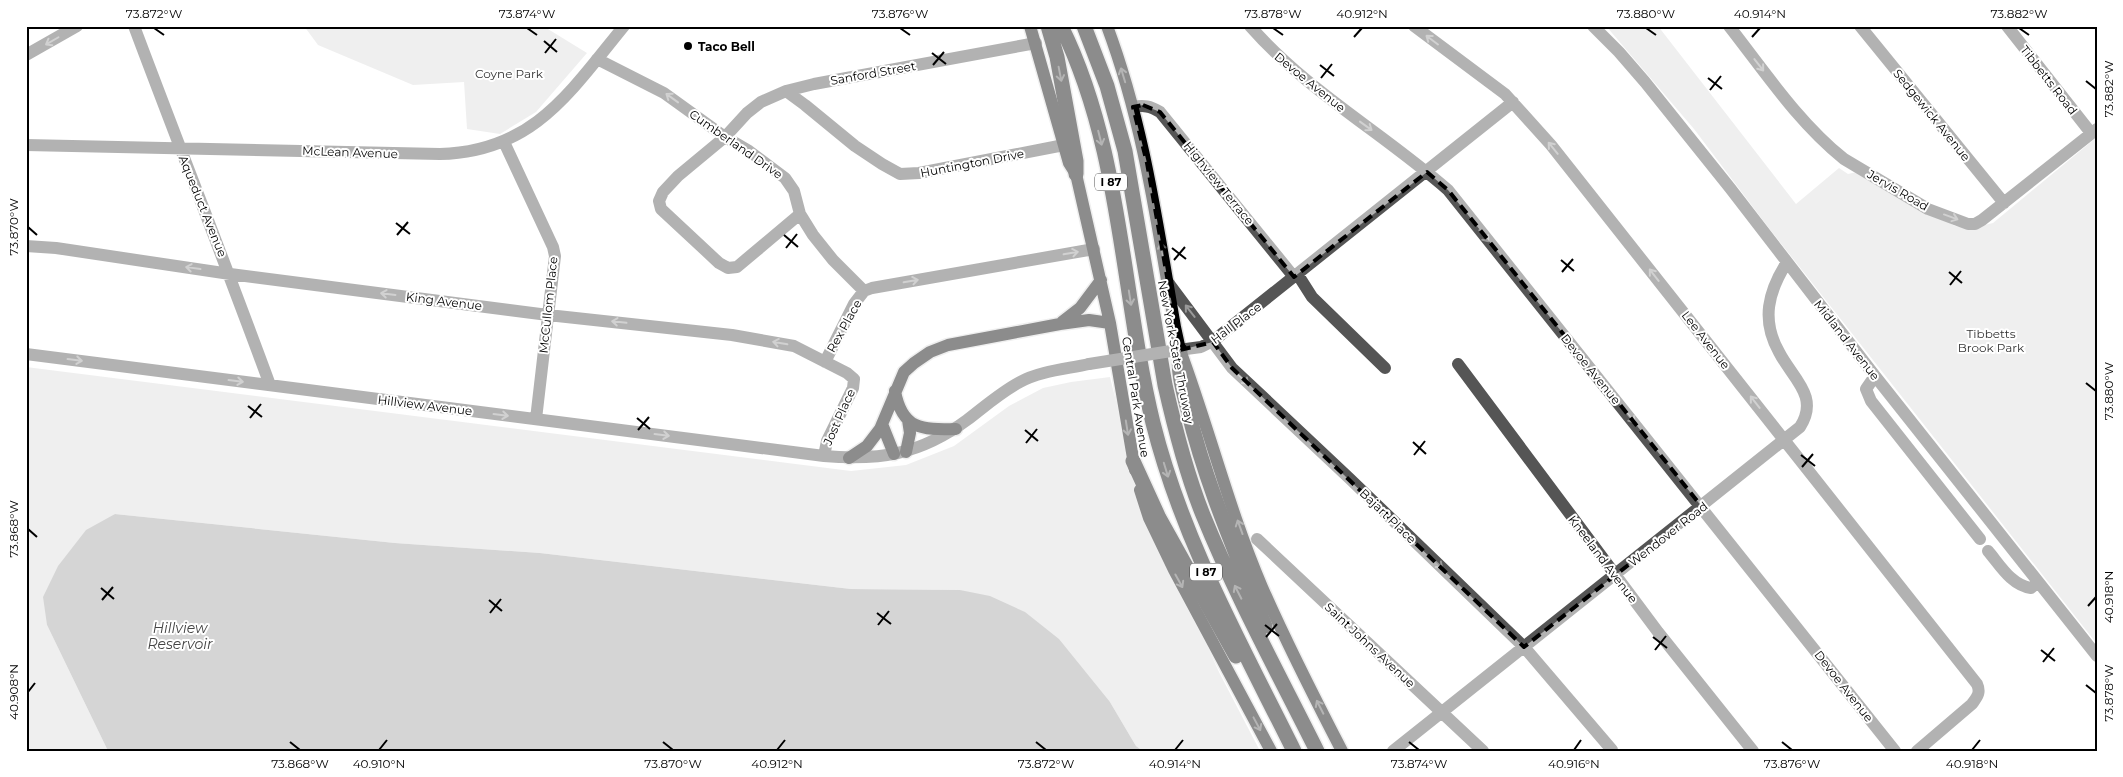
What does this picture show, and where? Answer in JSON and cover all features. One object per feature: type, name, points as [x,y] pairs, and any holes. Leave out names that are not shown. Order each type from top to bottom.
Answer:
[{"type":"highway","points":[[1048,26],[1056,57],[1076,161],[1076,174]]},
{"type":"highway","name":"I 87","points":[[1061,26],[1089,97],[1107,165],[1145,389],[1172,488],[1204,567],[1293,749]]},
{"type":"highway","name":"New York State Thruway","points":[[1084,26],[1106,86],[1126,159],[1160,358],[1181,450],[1200,507],[1216,546],[1317,751]]},
{"type":"highway","points":[[1176,351],[1181,381],[1203,463],[1237,555],[1307,730]]},
{"type":"highway","points":[[1132,461],[1159,518],[1231,647],[1293,749]]},
{"type":"main road","name":"Central Park Avenue","points":[[1030,26],[1064,145],[1076,174],[1110,323],[1132,461],[1149,518],[1174,570],[1271,751]]},
{"type":"main road","points":[[1106,26],[1133,106],[1147,163],[1167,281],[1176,351],[1262,586],[1342,751]]},
{"type":"main road","points":[[1060,324],[1080,308],[1101,280]]},
{"type":"main road","points":[[849,458],[867,446],[882,424],[904,372],[930,352],[948,345],[1060,324],[1089,320],[1110,323]]},
{"type":"main road","points":[[895,391],[899,409],[914,425],[956,429]]},
{"type":"main road","points":[[900,453],[910,433],[908,420]]},
{"type":"main road","points":[[882,424],[900,453]]},
{"type":"street","points":[[26,55],[77,26]]},
{"type":"street","name":"Aqueduct Avenue","points":[[134,26],[230,274],[270,385]]},
{"type":"street","name":"McLean Avenue","points":[[26,145],[440,154],[468,152],[504,142],[527,130],[547,115],[624,26]]},
{"type":"street","name":"Devoe Avenue","points":[[1250,26],[1273,52],[1321,94],[1427,172],[1448,190],[1895,751]]},
{"type":"street","name":"Lee Avenue","points":[[1414,26],[1513,102],[1557,152],[1973,679],[1979,690],[1972,704],[1917,751]]},
{"type":"street","name":"Midland Avenue","points":[[1593,26],[1645,82],[2097,656]]},
{"type":"street","name":"Jervis Road","points":[[1729,26],[1801,118],[1817,136],[1844,159],[1928,209],[1968,224],[1975,224],[1982,220],[2094,131]]},
{"type":"street","name":"Sedgewick Avenue","points":[[1860,26],[2004,203]]},
{"type":"street","name":"Tibbetts Road","points":[[2007,26],[2094,131]]},
{"type":"street","name":"Sanford Street","points":[[725,137],[747,113],[761,102],[786,91],[814,84],[1036,44]]},
{"type":"street","name":"Cumberland Drive","points":[[597,59],[664,92],[785,178],[794,191],[800,214],[813,235],[833,260],[864,291]]},
{"type":"street","name":"Huntington Drive","points":[[786,91],[806,105],[855,146],[900,174],[918,174],[1064,145]]},
{"type":"street","name":"Hall Place","points":[[824,456],[870,458],[900,453],[934,442],[956,429],[1018,383],[1035,376],[1089,364],[1204,346],[1213,342],[1513,102]]},
{"type":"street","name":"Highview Terrace","points":[[1133,106],[1143,105],[1152,107],[1160,112],[1312,297],[1385,368]]},
{"type":"street","points":[[725,137],[663,192],[659,201],[661,209],[719,263],[728,268],[737,267],[800,214]]},
{"type":"street","name":"McCullom Place","points":[[504,142],[554,252],[555,266],[536,419]]},
{"type":"street","name":"King Avenue","points":[[26,246],[56,248],[230,274],[548,315],[700,331],[758,340],[794,346],[849,374],[854,379]]},
{"type":"street","points":[[864,291],[872,288],[1094,249]]},
{"type":"street","name":"Wendover Road","points":[[1393,751],[1702,507],[1800,427],[1807,408],[1803,389],[1778,352],[1770,326],[1769,306],[1772,288],[1787,262]]},
{"type":"street","name":"Bajart Place","points":[[1167,281],[1232,368],[1524,647],[1612,750]]},
{"type":"street","name":"Rex Place","points":[[825,362],[854,304],[864,291]]},
{"type":"street","name":"Hillview Avenue","points":[[26,354],[824,456]]},
{"type":"street","name":"Kneeland Avenue","points":[[1458,364],[1658,632],[1753,751]]},
{"type":"street","points":[[1875,376],[1866,389],[1871,401],[1980,539]]},
{"type":"street","name":"Jost Place","points":[[824,456],[827,441],[853,388],[854,379]]},
{"type":"street","name":"Saint Johns Avenue","points":[[1257,539],[1483,751]]},
{"type":"street","points":[[1988,551],[2009,576],[2021,586],[2031,588],[2038,583]]},
{"type":"highlighted area","points":[[1143,105],[1160,112],[1294,277],[1427,172],[1448,190],[1702,507],[1524,647],[1232,368],[1213,342],[1180,350],[1147,163],[1133,107]]},
{"type":"green space","name":"Coyne Park","points":[[304,26],[543,26],[587,53],[536,112],[500,134],[467,129],[464,82],[413,85],[318,45]]},
{"type":"green space","name":"Tibbetts Brook Park","points":[[1606,26],[1658,26],[1796,204],[1839,168],[1848,174],[1857,172],[1955,226],[1972,228],[1993,223],[2097,137],[2097,644],[1768,227],[1694,129]]},
{"type":"green space","points":[[26,367],[851,471],[906,465],[954,446],[1009,406],[1043,388],[1110,377],[1142,506],[1220,674],[1260,751],[1143,751],[1136,746],[1110,702],[960,590],[851,589],[540,553],[395,543],[115,514],[47,625],[108,751],[26,751]]},
{"type":"water","name":"Hillview Reservoir","points":[[115,514],[395,543],[540,553],[851,589],[960,590],[990,596],[1025,612],[1059,639],[1110,702],[1136,746],[1143,751],[108,751],[47,625],[43,597],[58,566],[86,530]]},
{"type":"place","name":"Taco Bell","points":[[688,46]]}]
